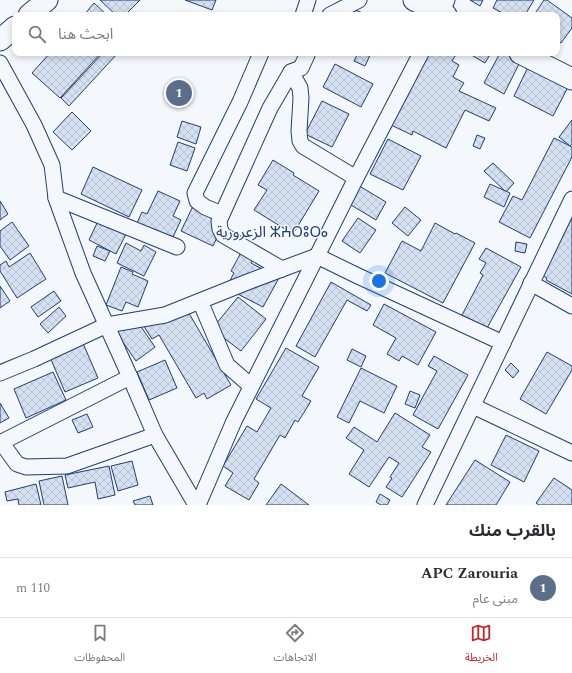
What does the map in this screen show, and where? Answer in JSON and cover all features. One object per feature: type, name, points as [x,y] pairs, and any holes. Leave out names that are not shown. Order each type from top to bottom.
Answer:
[{"type":"main road","points":[[33,12],[47,0]]},
{"type":"main road","points":[[414,0],[444,11]]},
{"type":"main road","points":[[0,40],[12,30]]},
{"type":"main road","points":[[526,56],[572,79]]},
{"type":"street","points":[[305,12],[308,0]]},
{"type":"street","points":[[336,12],[359,0]]},
{"type":"street","points":[[222,214],[205,207],[197,201],[195,193],[240,102],[260,56]]},
{"type":"street","points":[[282,269],[224,235],[220,229],[219,221],[270,108],[291,72],[301,68],[307,56]]},
{"type":"street","points":[[197,505],[251,386],[419,56]]},
{"type":"street","points":[[0,63],[34,125],[52,166],[56,198],[83,273],[155,435],[197,505]]},
{"type":"street","points":[[291,72],[300,88],[301,98],[299,131],[300,141],[303,146],[356,178]]},
{"type":"street","points":[[56,198],[177,247]]},
{"type":"street","points":[[425,505],[572,199]]},
{"type":"street","points":[[0,373],[107,325],[165,315],[317,256],[503,343]]},
{"type":"street","points":[[531,283],[572,306]]},
{"type":"street","points":[[200,301],[227,365],[251,386]]},
{"type":"street","points":[[130,377],[0,443],[17,464],[26,467],[67,466],[155,435]]},
{"type":"street","points":[[473,406],[572,453]]},
{"type":"building","points":[[100,0],[140,0],[128,12],[113,12]]},
{"type":"building","points":[[185,0],[216,0],[212,10]]},
{"type":"building","points":[[470,0],[483,0],[480,6]]},
{"type":"building","points":[[497,0],[534,0],[527,12],[500,12],[493,8]]},
{"type":"building","points":[[544,0],[547,0],[572,18],[572,28],[561,43],[560,12],[536,12]]},
{"type":"building","points":[[94,3],[104,12],[86,12]]},
{"type":"building","points":[[349,7],[360,12],[346,12]]},
{"type":"building","points":[[47,56],[98,56],[60,98],[32,73]]},
{"type":"building","points":[[100,56],[115,56],[69,106],[61,98]]},
{"type":"building","points":[[356,56],[370,56],[365,66],[354,61]]},
{"type":"building","points":[[426,56],[455,56],[452,61],[459,65],[453,77],[464,83],[459,91],[496,108],[489,121],[465,110],[446,148],[413,131],[412,135],[391,125]]},
{"type":"building","points":[[473,56],[489,56],[485,63]]},
{"type":"building","points":[[498,56],[509,56],[520,62],[504,94],[484,83]]},
{"type":"building","points":[[335,64],[373,84],[361,107],[323,87]]},
{"type":"building","points":[[528,67],[568,87],[553,116],[514,96]]},
{"type":"building","points":[[322,101],[349,114],[332,147],[305,134]]},
{"type":"building","points":[[72,112],[91,131],[72,150],[53,132]]},
{"type":"building","points":[[572,120],[572,144],[570,146],[559,137]]},
{"type":"building","points":[[182,121],[201,127],[196,144],[177,137]]},
{"type":"building","points":[[477,135],[485,138],[480,149],[473,146]]},
{"type":"building","points":[[554,138],[572,147],[572,157],[530,238],[499,222],[513,196],[522,200]]},
{"type":"building","points":[[388,139],[421,156],[403,190],[370,174]]},
{"type":"building","points":[[178,142],[195,148],[187,171],[170,165]]},
{"type":"building","points":[[273,160],[294,173],[293,175],[319,191],[293,234],[254,210],[267,190],[258,185]]},
{"type":"building","points":[[493,163],[514,183],[506,192],[484,171]]},
{"type":"building","points":[[93,167],[142,190],[129,217],[81,194]]},
{"type":"building","points":[[356,184],[386,202],[376,220],[346,202]]},
{"type":"building","points":[[490,184],[510,193],[504,207],[484,197]]},
{"type":"building","points":[[158,191],[180,201],[173,216],[181,220],[172,239],[137,223],[142,212],[147,214]]},
{"type":"building","points":[[0,201],[8,214],[0,220]]},
{"type":"building","points":[[195,202],[226,218],[213,246],[181,231]]},
{"type":"building","points":[[572,206],[572,294],[546,280],[547,278],[530,269]]},
{"type":"building","points":[[405,207],[421,220],[408,236],[392,223]]},
{"type":"building","points":[[358,218],[376,230],[360,253],[342,241]]},
{"type":"building","points":[[99,219],[126,234],[116,254],[89,240]]},
{"type":"building","points":[[12,222],[29,246],[10,260],[0,246],[0,231]]},
{"type":"building","points":[[435,223],[475,243],[443,303],[385,273],[402,241],[421,251]]},
{"type":"building","points":[[516,242],[527,244],[525,253],[515,251]]},
{"type":"building","points":[[126,243],[141,251],[144,245],[156,252],[144,276],[117,263]]},
{"type":"building","points":[[97,246],[110,251],[105,261],[93,256]]},
{"type":"building","points":[[486,248],[521,267],[487,328],[462,315],[483,275],[480,273],[486,263],[479,259]]},
{"type":"building","points":[[243,249],[256,255],[251,263],[279,278],[263,307],[226,288],[234,273],[231,271]]},
{"type":"building","points":[[30,253],[46,279],[17,298],[0,271],[0,265],[6,261],[9,267]]},
{"type":"building","points":[[121,267],[148,281],[138,307],[126,302],[122,311],[106,305]]},
{"type":"building","points":[[331,282],[371,305],[367,311],[347,300],[315,357],[296,346]]},
{"type":"building","points":[[0,286],[10,301],[0,308]]},
{"type":"building","points":[[54,291],[61,301],[38,317],[31,307]]},
{"type":"building","points":[[238,297],[266,319],[241,351],[212,329]]},
{"type":"building","points":[[183,303],[231,385],[207,399],[204,393],[196,398],[159,335],[152,339],[140,320]]},
{"type":"building","points":[[384,304],[436,332],[418,365],[402,356],[399,361],[387,354],[396,338],[373,325]]},
{"type":"building","points":[[59,307],[66,316],[48,333],[40,324]]},
{"type":"building","points":[[135,318],[155,347],[136,361],[116,332]]},
{"type":"building","points":[[82,341],[98,378],[65,392],[49,355]]},
{"type":"building","points":[[286,348],[319,367],[302,396],[311,401],[298,422],[295,420],[285,438],[280,435],[254,479],[259,483],[249,500],[225,486],[233,473],[223,466],[247,426],[257,432],[271,408],[256,399]]},
{"type":"building","points":[[352,349],[366,356],[361,367],[347,360]]},
{"type":"building","points":[[547,352],[572,366],[572,370],[546,414],[520,399]]},
{"type":"building","points":[[434,356],[468,375],[438,429],[413,415],[437,371],[428,366]]},
{"type":"building","points":[[165,360],[177,388],[149,400],[137,372]]},
{"type":"building","points":[[511,363],[519,371],[513,378],[505,370]]},
{"type":"building","points":[[361,368],[397,386],[384,413],[360,401],[349,423],[337,417]]},
{"type":"building","points":[[53,372],[66,400],[26,418],[14,389]]},
{"type":"building","points":[[410,391],[420,395],[415,408],[405,404]]},
{"type":"building","points":[[0,403],[9,418],[0,423]]},
{"type":"building","points":[[395,413],[430,435],[422,447],[431,452],[402,497],[386,487],[392,478],[390,477],[399,463],[389,457],[369,487],[349,474],[364,450],[346,438],[354,427],[377,442]]},
{"type":"building","points":[[87,414],[93,427],[78,433],[72,420]]},
{"type":"building","points":[[506,435],[539,451],[524,482],[491,465]]},
{"type":"building","points":[[475,460],[510,482],[496,505],[446,505]]},
{"type":"building","points":[[132,461],[138,485],[118,491],[111,466]]},
{"type":"building","points":[[109,466],[115,495],[98,499],[95,482],[68,488],[65,475]]},
{"type":"building","points":[[62,476],[68,505],[44,505],[39,481]]},
{"type":"building","points":[[554,478],[572,490],[572,505],[539,505],[536,503]]},
{"type":"building","points":[[36,484],[41,505],[19,505],[18,499],[7,501],[5,492]]},
{"type":"building","points":[[281,484],[309,505],[266,505]]},
{"type":"building","points":[[380,494],[390,500],[387,505],[381,505],[376,502]]},
{"type":"building","points":[[150,496],[153,505],[135,505],[133,501]]},
{"type":"place","name":"APC Zarouria","points":[[179,93]]},
{"type":"district","name":"الزعرورية ⵣⵄⵔⵓⵔⴰ","points":[[272,232]]}]
